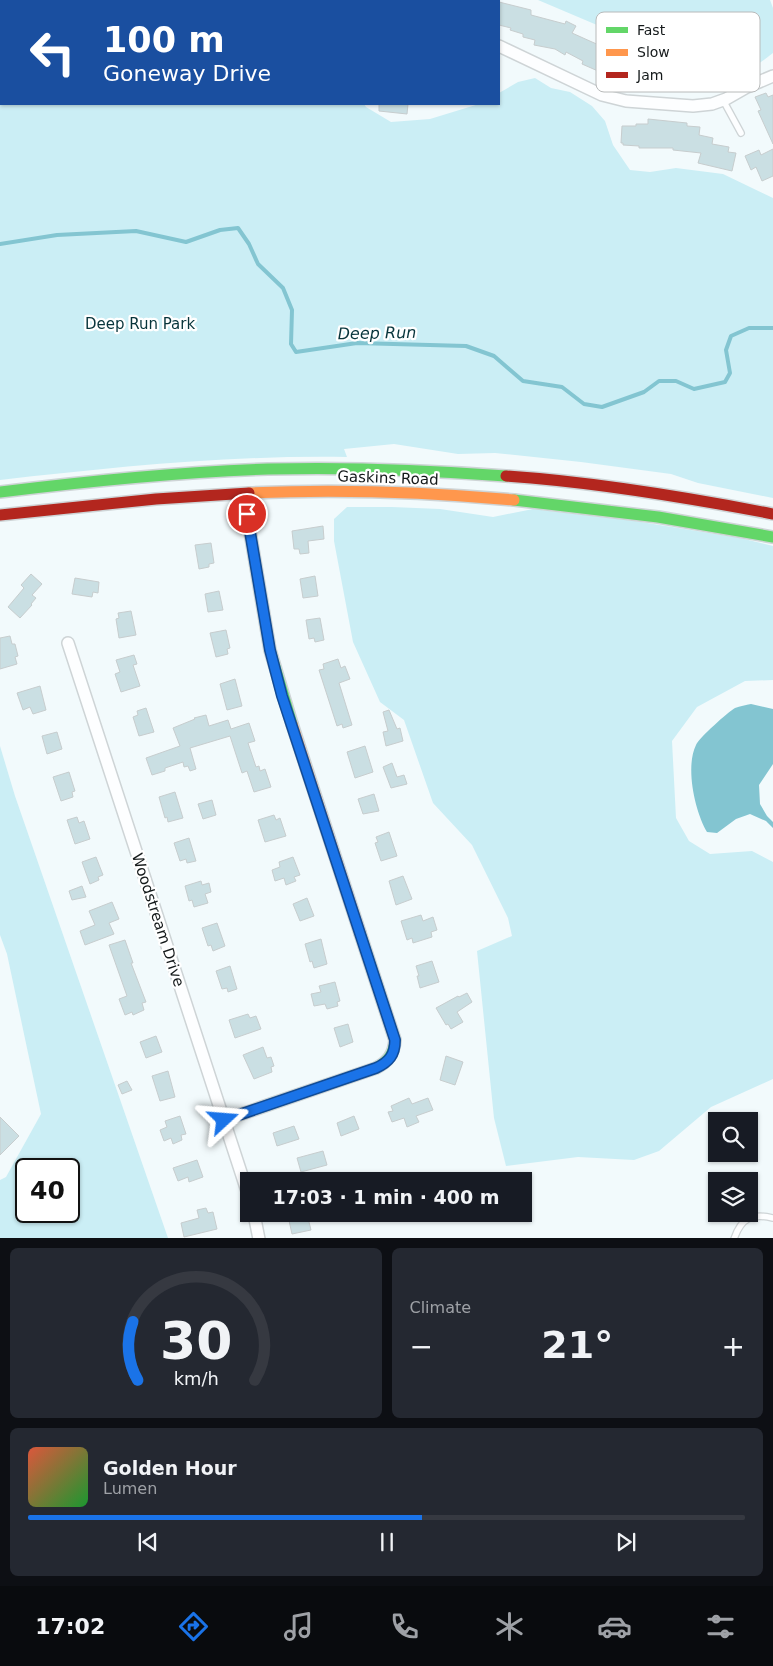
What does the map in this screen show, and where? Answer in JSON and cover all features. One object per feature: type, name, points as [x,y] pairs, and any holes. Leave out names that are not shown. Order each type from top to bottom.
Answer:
[{"type":"main road","name":"Gaskins Road","points":[[0,492],[90,481],[172,474],[268,469],[407,470],[560,480],[644,491],[773,514]]},
{"type":"main road","name":"Gaskins Road","points":[[0,516],[122,501],[227,494],[312,491],[399,492],[589,507],[666,517],[773,537]]},
{"type":"main road","points":[[224,1120],[376,1068],[385,1064],[392,1056],[395,1048],[395,1040],[282,696],[270,650],[247,514]]},
{"type":"street","points":[[500,46],[561,77],[596,92]]},
{"type":"street","points":[[760,82],[773,76]]},
{"type":"street","points":[[597,92],[614,99],[662,105],[693,106],[712,104],[738,92]]},
{"type":"street","name":"Woodstream Drive","points":[[68,643],[241,1172]]},
{"type":"street","points":[[256,1222],[259,1238]]},
{"type":"lane","points":[[723,100],[741,134]]},
{"type":"lane","points":[[734,1238],[738,1227],[747,1218],[761,1215],[773,1218]]},
{"type":"green space","points":[[538,0],[770,0],[773,8],[773,53],[760,63],[760,12],[596,12],[596,25]]},
{"type":"green space","name":"Deep Run Park","points":[[535,78],[551,88],[570,92],[592,106],[605,121],[613,145],[630,170],[650,172],[676,168],[723,174],[773,198],[773,498],[698,483],[671,474],[495,453],[458,454],[394,444],[344,449],[347,457],[217,460],[130,466],[0,480],[0,105],[365,105],[391,122],[430,119],[476,105],[500,105],[500,92],[518,82]]},
{"type":"green space","points":[[347,507],[440,509],[493,517],[533,509],[635,521],[740,538],[773,546],[773,680],[745,681],[697,707],[672,741],[676,818],[689,841],[710,854],[752,851],[773,862],[773,1079],[711,1107],[659,1151],[634,1160],[578,1157],[506,1166],[494,1118],[477,951],[512,936],[508,918],[472,845],[433,803],[404,720],[380,702],[353,642],[334,541],[334,519]]},
{"type":"green space","points":[[0,746],[15,796],[168,1238],[0,1238],[0,1180],[6,1177],[15,1161],[15,1223],[80,1223],[80,1158],[17,1158],[41,1114],[7,954],[0,935]]},
{"type":"water","points":[[751,704],[773,709],[773,764],[759,785],[760,804],[773,822],[773,828],[766,821],[750,814],[736,819],[717,833],[707,832],[695,801],[691,777],[691,765],[696,745],[708,731],[735,708]]},
{"type":"building","points":[[500,2],[531,10],[531,15],[565,24],[566,21],[576,26],[572,33],[596,44],[596,70],[582,64],[583,61],[566,52],[565,55],[555,49],[534,45],[535,40],[523,37],[523,34],[510,30],[511,28],[500,25]]},
{"type":"building","points":[[766,93],[768,97],[773,95],[773,144],[758,111],[761,110],[755,97]]},
{"type":"building","points":[[379,105],[408,105],[407,114],[379,111]]},
{"type":"building","points":[[648,119],[687,123],[687,126],[700,127],[699,135],[713,138],[712,144],[729,147],[728,152],[736,153],[732,171],[698,163],[701,153],[673,150],[673,148],[639,148],[639,146],[623,145],[621,143],[622,126],[648,124]]},
{"type":"building","points":[[773,149],[773,176],[762,181],[756,167],[751,170],[745,156],[759,150],[761,155]]},
{"type":"building","points":[[323,526],[324,539],[308,541],[309,553],[300,554],[299,549],[294,549],[292,531]]},
{"type":"building","points":[[211,543],[214,563],[209,564],[209,567],[199,569],[195,545]]},
{"type":"building","points":[[31,574],[42,584],[32,595],[36,598],[32,605],[20,618],[8,607],[24,588],[21,585]]},
{"type":"building","points":[[315,576],[318,596],[303,598],[300,579]]},
{"type":"building","points":[[75,578],[99,582],[98,593],[93,592],[92,597],[72,594]]},
{"type":"building","points":[[219,591],[223,610],[208,612],[205,594]]},
{"type":"building","points":[[131,611],[136,635],[119,638],[116,619],[119,618],[118,613]]},
{"type":"building","points":[[320,618],[324,640],[315,642],[314,638],[309,639],[306,620]]},
{"type":"building","points":[[226,630],[230,648],[227,649],[228,654],[216,657],[210,633]]},
{"type":"building","points":[[10,636],[12,644],[15,644],[18,656],[15,657],[17,664],[0,669],[0,638]]},
{"type":"building","points":[[134,655],[137,664],[133,665],[140,686],[121,692],[115,674],[120,672],[116,660]]},
{"type":"building","points":[[338,659],[341,668],[345,666],[350,679],[339,683],[352,725],[343,728],[342,724],[337,726],[319,670],[324,669],[323,664]]},
{"type":"building","points":[[235,679],[242,706],[227,710],[220,684]]},
{"type":"building","points":[[40,686],[46,710],[33,714],[30,707],[23,710],[17,693]]},
{"type":"building","points":[[146,708],[154,732],[139,736],[133,717],[138,715],[137,711]]},
{"type":"building","points":[[389,710],[397,729],[400,728],[403,741],[386,746],[383,732],[388,731],[383,712]]},
{"type":"building","points":[[206,715],[209,726],[228,720],[231,729],[249,723],[255,741],[248,743],[256,767],[259,766],[260,771],[265,769],[271,787],[254,792],[247,771],[242,773],[230,736],[190,748],[196,769],[190,771],[188,766],[184,767],[183,762],[152,775],[146,758],[180,746],[173,728],[194,718]]},
{"type":"building","points":[[57,732],[62,749],[47,754],[42,736]]},
{"type":"building","points":[[365,746],[373,772],[355,778],[347,752]]},
{"type":"building","points":[[392,763],[397,777],[404,775],[407,784],[391,788],[383,767]]},
{"type":"building","points":[[69,772],[75,791],[72,792],[73,797],[61,801],[53,777]]},
{"type":"building","points":[[175,792],[183,818],[168,822],[159,797]]},
{"type":"building","points":[[374,794],[379,811],[363,814],[358,799]]},
{"type":"building","points":[[212,800],[216,815],[203,819],[198,804]]},
{"type":"building","points":[[274,815],[276,820],[280,818],[286,836],[265,842],[258,820]]},
{"type":"building","points":[[77,817],[79,823],[84,821],[90,839],[75,844],[67,820]]},
{"type":"building","points":[[389,832],[397,856],[381,861],[375,843],[378,842],[376,837]]},
{"type":"building","points":[[189,838],[196,861],[187,863],[186,859],[180,861],[174,843]]},
{"type":"building","points":[[96,857],[103,875],[98,877],[99,880],[90,884],[82,862]]},
{"type":"building","points":[[293,857],[300,875],[294,877],[296,881],[286,885],[284,878],[275,881],[272,870],[280,867],[279,862]]},
{"type":"building","points":[[403,876],[412,899],[396,905],[389,881]]},
{"type":"building","points":[[201,881],[202,885],[209,883],[211,892],[205,894],[208,903],[194,907],[192,900],[189,901],[185,886]]},
{"type":"building","points":[[82,886],[86,897],[72,900],[69,891]]},
{"type":"building","points":[[307,898],[314,916],[300,921],[293,904]]},
{"type":"building","points":[[112,902],[119,919],[109,923],[114,934],[85,945],[80,931],[95,925],[89,911]]},
{"type":"building","points":[[421,915],[423,921],[433,917],[437,930],[431,932],[432,937],[413,943],[412,938],[407,940],[401,921]]},
{"type":"building","points":[[217,923],[225,946],[213,951],[211,945],[208,946],[202,928]]},
{"type":"building","points":[[321,939],[327,964],[314,968],[312,961],[310,962],[305,944]]},
{"type":"building","points":[[125,940],[133,963],[131,963],[146,1002],[142,1003],[144,1010],[133,1015],[132,1012],[125,1015],[119,999],[127,996],[109,945]]},
{"type":"building","points":[[432,961],[439,982],[420,988],[416,966]]},
{"type":"building","points":[[230,966],[237,989],[228,992],[227,988],[222,989],[216,971]]},
{"type":"building","points":[[335,982],[340,1001],[337,1002],[338,1006],[327,1009],[325,1004],[314,1006],[311,994],[321,992],[319,986]]},
{"type":"building","points":[[467,993],[472,1002],[457,1012],[463,1022],[451,1029],[448,1024],[446,1025],[436,1008]]},
{"type":"building","points":[[248,1014],[250,1018],[256,1016],[261,1029],[235,1038],[229,1020]]},
{"type":"building","points":[[348,1024],[353,1042],[340,1047],[334,1028]]},
{"type":"building","points":[[156,1036],[162,1052],[146,1058],[140,1042]]},
{"type":"building","points":[[263,1047],[267,1058],[271,1057],[274,1066],[271,1067],[272,1072],[254,1079],[243,1055]]},
{"type":"building","points":[[446,1056],[463,1062],[455,1085],[440,1080]]},
{"type":"building","points":[[168,1071],[175,1097],[160,1101],[152,1076]]},
{"type":"building","points":[[127,1081],[132,1090],[122,1094],[118,1085]]},
{"type":"building","points":[[409,1098],[412,1104],[428,1098],[433,1110],[416,1116],[419,1122],[407,1127],[404,1118],[392,1122],[388,1112],[393,1111],[391,1106]]},
{"type":"building","points":[[180,1116],[186,1134],[181,1135],[182,1140],[173,1144],[171,1138],[164,1141],[160,1130],[167,1127],[165,1121]]},
{"type":"building","points":[[354,1116],[359,1129],[341,1136],[337,1123]]},
{"type":"building","points":[[0,1117],[19,1136],[0,1155]]},
{"type":"building","points":[[294,1126],[299,1139],[277,1146],[273,1133]]},
{"type":"building","points":[[323,1151],[327,1165],[301,1172],[297,1158]]},
{"type":"building","points":[[197,1160],[203,1177],[189,1182],[188,1177],[178,1181],[173,1168]]},
{"type":"building","points":[[206,1208],[208,1213],[213,1212],[217,1229],[184,1237],[181,1223],[199,1218],[197,1210]]},
{"type":"building","points":[[289,1222],[309,1222],[311,1230],[292,1234]]},
{"type":"waterway","name":"Deep Run","points":[[0,244],[57,235],[136,231],[186,242],[220,230],[238,228],[249,244],[258,264],[283,288],[292,310],[291,344],[296,352],[357,343],[466,346],[494,356],[523,381],[562,387],[584,404],[602,407],[644,392],[659,381],[676,381],[694,389],[725,382],[730,373],[726,350],[731,336],[749,328],[773,328]]},
{"type":"traffic: fast","points":[[0,492],[201,472],[268,469],[327,468],[506,476]]},
{"type":"traffic: fast","points":[[514,500],[658,517],[773,537]]},
{"type":"traffic: fast","points":[[247,514],[270,650],[292,724]]},
{"type":"traffic: fast","points":[[224,1120],[376,1068],[390,1057],[395,1040],[360,933]]},
{"type":"traffic: slow","points":[[249,493],[315,491],[382,492],[514,500]]},
{"type":"traffic: slow","points":[[292,724],[360,933]]},
{"type":"traffic: jam","points":[[506,476],[640,491],[773,514]]},
{"type":"traffic: jam","points":[[0,515],[156,499],[249,493]]},
{"type":"route","points":[[224,1120],[376,1068],[385,1064],[392,1056],[395,1048],[395,1040],[282,696],[270,650],[247,514]]}]
